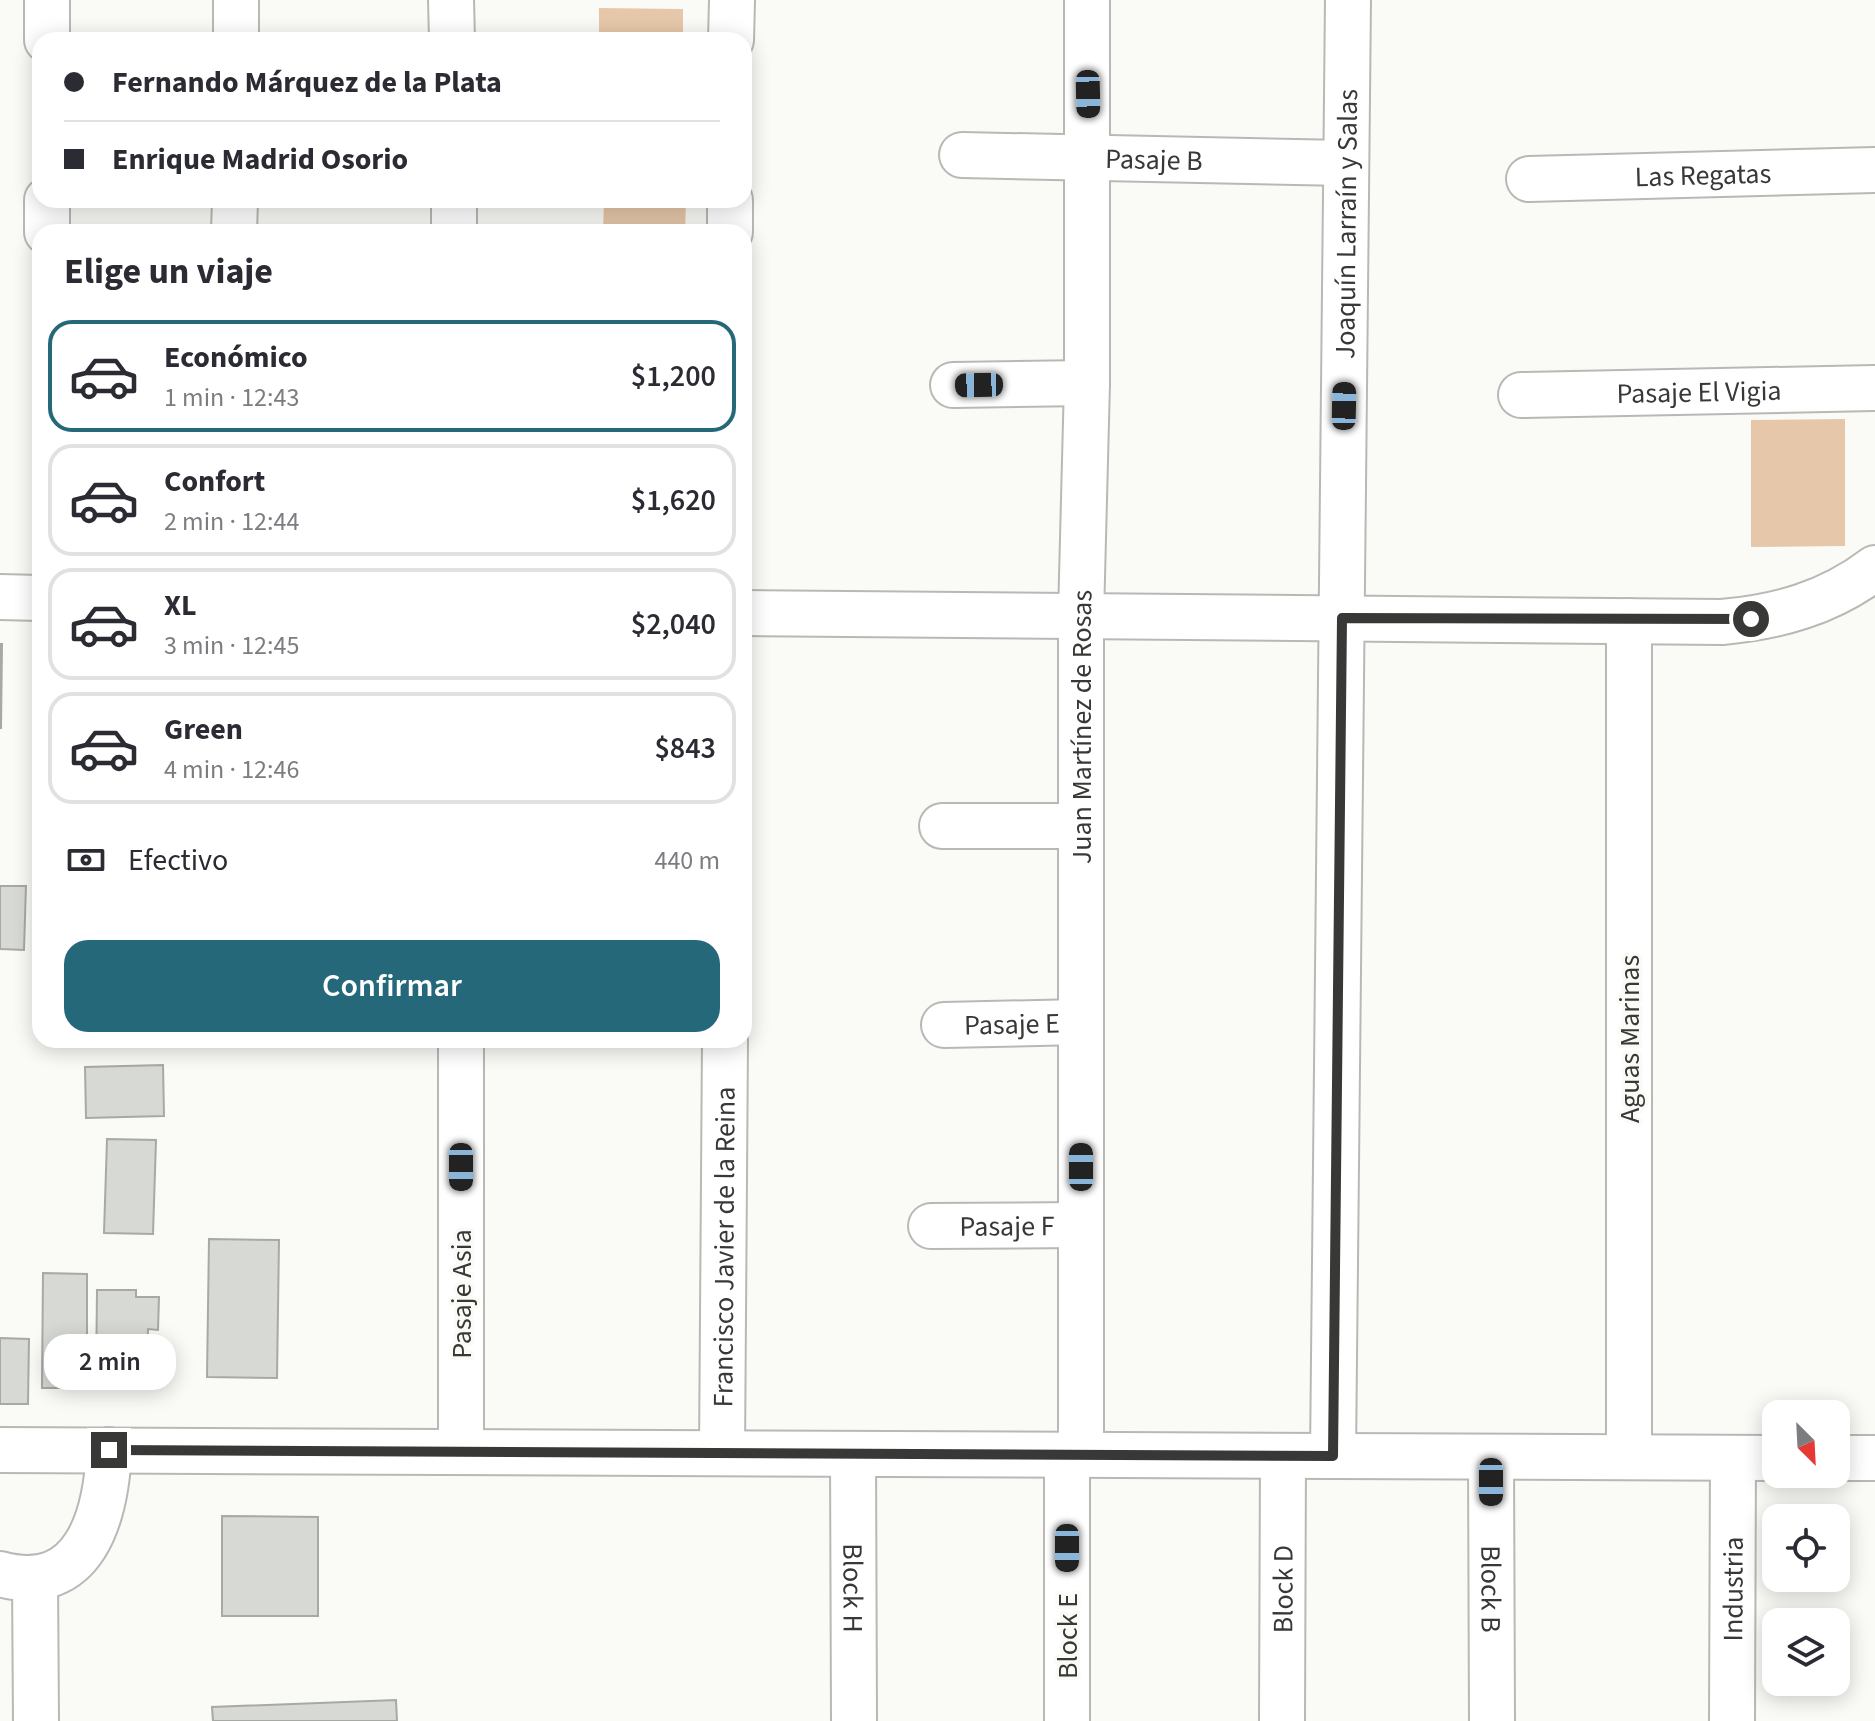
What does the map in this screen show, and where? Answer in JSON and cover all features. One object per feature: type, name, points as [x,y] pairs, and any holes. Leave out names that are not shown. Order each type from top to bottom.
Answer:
[{"type":"street","points":[[47,0],[47,32]]},
{"type":"street","points":[[236,0],[236,32]]},
{"type":"street","points":[[451,0],[452,32]]},
{"type":"street","points":[[731,32],[732,0]]},
{"type":"street","name":"Juan Martínez de Rosas","points":[[1074,1455],[1081,1225],[1081,616],[1087,383],[1087,0]]},
{"type":"street","name":"Joaquín Larraín y Salas","points":[[1333,1456],[1348,0]]},
{"type":"street","name":"Pasaje B","points":[[962,155],[1346,163]]},
{"type":"street","name":"Las Regatas","points":[[1529,179],[1875,170]]},
{"type":"street","points":[[953,385],[1087,383]]},
{"type":"street","name":"Pasaje El Vigia","points":[[1521,395],[1875,388]]},
{"type":"street","points":[[752,613],[1722,622],[1779,614],[1835,593],[1875,568]]},
{"type":"street","points":[[0,597],[32,598]]},
{"type":"street","name":"Aguas Marinas","points":[[1629,621],[1629,1457]]},
{"type":"street","points":[[942,826],[1081,826]]},
{"type":"street","name":"Pasaje E","points":[[944,1025],[1081,1022]]},
{"type":"street","name":"Pasaje Asia","points":[[461,1048],[461,1452]]},
{"type":"street","name":"Francisco Javier de la Reina","points":[[722,1453],[725,1048]]},
{"type":"street","name":"Pasaje F","points":[[931,1226],[1081,1225]]},
{"type":"street","points":[[0,1450],[1762,1458]]},
{"type":"street","points":[[36,1721],[18,1576],[71,1563],[84,1550],[100,1513],[107,1482],[109,1450]]},
{"type":"street","name":"Block H","points":[[853,1454],[854,1721]]},
{"type":"street","name":"Block E","points":[[1067,1721],[1074,1455]]},
{"type":"street","name":"Block D","points":[[1282,1721],[1283,1456]]},
{"type":"street","name":"Block B","points":[[1491,1457],[1492,1721]]},
{"type":"street","name":"Industria","points":[[1732,1721],[1733,1458]]},
{"type":"street","points":[[1850,1458],[1875,1458]]},
{"type":"shaded area","points":[[599,8],[683,9],[683,32],[599,32]]},
{"type":"shaded area","points":[[604,208],[686,208],[685,224],[603,224]]},
{"type":"shaded area","points":[[1845,419],[1845,546],[1751,547],[1751,420]]},
{"type":"building","points":[[2,644],[1,728],[0,728]]},
{"type":"building","points":[[0,886],[26,886],[24,950],[0,949]]},
{"type":"building","points":[[163,1065],[164,1116],[86,1118],[85,1067]]},
{"type":"building","points":[[107,1139],[156,1140],[153,1234],[104,1233]]},
{"type":"building","points":[[209,1239],[279,1240],[277,1378],[207,1377]]},
{"type":"building","points":[[43,1273],[87,1274],[87,1388],[42,1388]]},
{"type":"building","points":[[97,1290],[136,1290],[136,1297],[159,1297],[158,1330],[148,1329],[147,1381],[96,1380]]},
{"type":"building","points":[[0,1338],[29,1339],[28,1404],[0,1404]]},
{"type":"building","points":[[222,1516],[318,1517],[318,1616],[222,1616]]},
{"type":"building","points":[[396,1700],[397,1721],[213,1721],[212,1707]]},
{"type":"route","points":[[109,1450],[1333,1456],[1342,618],[1722,622],[1751,619]]}]
